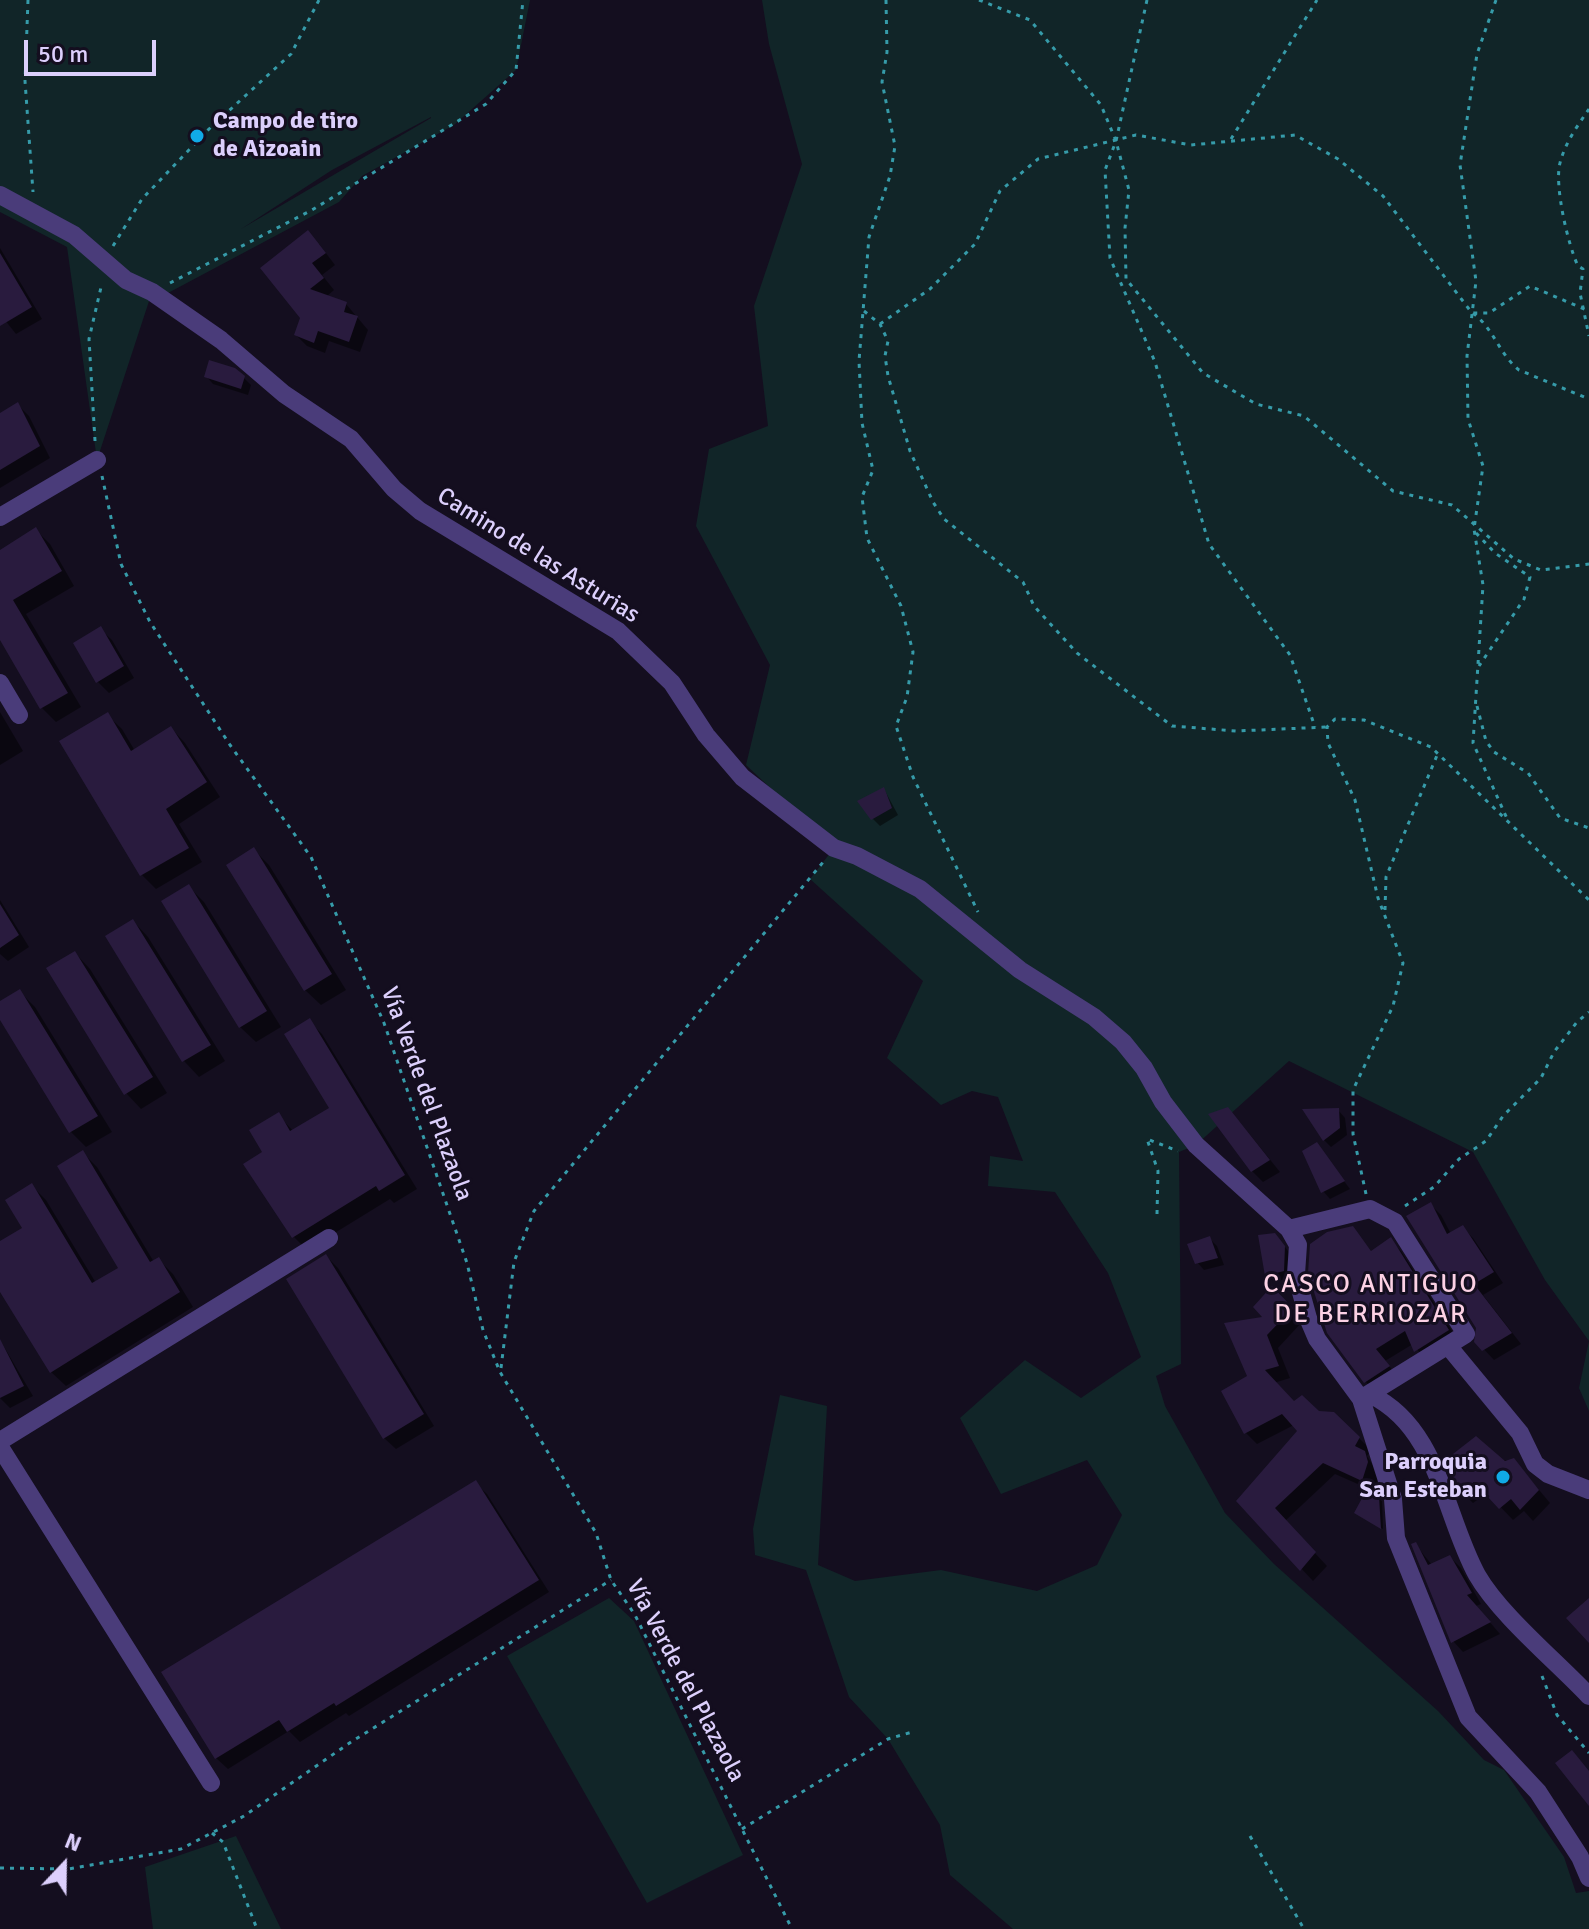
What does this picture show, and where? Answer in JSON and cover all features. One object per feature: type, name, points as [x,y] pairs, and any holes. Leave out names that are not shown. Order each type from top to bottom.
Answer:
[{"type":"street","name":"Camino de las Asturias","points":[[0,195],[74,235],[102,263],[152,292],[221,340],[284,394],[351,439],[394,489],[420,511],[618,631],[672,683],[706,735],[742,777],[834,848],[857,856],[920,889],[1020,970],[1094,1017],[1123,1042],[1196,1145],[1289,1229]]},
{"type":"street","points":[[0,517],[97,460]]},
{"type":"street","points":[[0,683],[19,715]]},
{"type":"street","points":[[1366,1397],[1466,1334],[1395,1222],[1370,1209],[1289,1229],[1298,1245],[1298,1284],[1317,1339],[1366,1397],[1393,1499],[1396,1538],[1468,1717],[1538,1792],[1580,1857],[1589,1878]]},
{"type":"street","points":[[0,1441],[329,1238]]},
{"type":"street","points":[[1449,1347],[1520,1433],[1535,1464],[1559,1479],[1589,1490]]},
{"type":"street","points":[[1366,1397],[1387,1402],[1405,1419],[1440,1476],[1449,1510],[1478,1575],[1589,1696]]},
{"type":"street","points":[[0,1447],[211,1783]]},
{"type":"path","points":[[28,0],[25,81],[35,212]]},
{"type":"path","points":[[102,263],[142,199],[209,129],[291,54],[319,0]]},
{"type":"path","points":[[152,292],[312,210],[486,104],[516,70],[523,0]]},
{"type":"path","points":[[886,0],[887,52],[882,82],[895,146],[869,237],[859,361],[862,423],[873,470],[862,497],[867,538],[901,606],[913,652],[907,697],[896,726],[913,777],[981,917]]},
{"type":"path","points":[[979,0],[1030,20],[1101,105],[1116,141],[1129,190],[1125,228],[1126,279],[1203,373],[1256,404],[1304,416],[1393,491],[1452,505],[1495,553],[1530,577],[1524,599],[1477,670]]},
{"type":"path","points":[[1147,0],[1116,141],[1105,170],[1110,258],[1155,362],[1209,544],[1290,655],[1315,727]]},
{"type":"path","points":[[1230,141],[1317,0]]},
{"type":"path","points":[[1496,0],[1477,54],[1460,165],[1476,281],[1467,356],[1468,419],[1483,466],[1475,528],[1483,585],[1473,743],[1509,823]]},
{"type":"path","points":[[1589,109],[1571,134],[1559,173],[1568,244],[1578,266],[1583,269],[1580,293],[1589,336]]},
{"type":"path","points":[[880,324],[930,289],[975,244],[1000,191],[1038,159],[1136,135],[1191,145],[1295,135],[1338,159],[1383,196],[1472,313],[1490,326],[1511,363],[1519,370],[1589,399]]},
{"type":"path","name":"Vía Verde del Plazaola","points":[[102,263],[102,289],[89,339],[91,401],[97,460],[112,511],[121,564],[150,622],[230,745],[311,857],[395,1053],[467,1263],[483,1330],[500,1372],[596,1533],[611,1580],[635,1615],[792,1929]]},
{"type":"path","points":[[1472,313],[1489,313],[1530,286],[1589,311]]},
{"type":"path","points":[[863,311],[880,324],[888,341],[885,356],[888,376],[910,451],[933,502],[944,519],[1023,582],[1034,606],[1077,653],[1172,726],[1236,731],[1327,727],[1335,719],[1364,720],[1438,753],[1589,900]]},
{"type":"path","points":[[1475,528],[1514,559],[1541,570],[1589,564]]},
{"type":"path","points":[[1475,703],[1486,741],[1494,752],[1528,773],[1560,818],[1589,828]]},
{"type":"path","points":[[1327,727],[1328,743],[1355,800],[1385,915],[1403,963],[1393,1006],[1353,1090],[1353,1134],[1370,1209]]},
{"type":"path","points":[[1385,915],[1386,877],[1438,753]]},
{"type":"path","points":[[500,1372],[514,1262],[534,1211],[565,1169],[765,936],[834,848]]},
{"type":"path","points":[[1395,1222],[1402,1208],[1434,1187],[1459,1159],[1486,1141],[1503,1116],[1541,1078],[1554,1052],[1577,1022],[1589,1012]]},
{"type":"path","points":[[1157,1214],[1158,1171],[1147,1139],[1179,1152],[1196,1145]]},
{"type":"path","points":[[0,1868],[68,1869],[181,1849],[212,1833],[611,1580]]},
{"type":"path","points":[[1539,1644],[1549,1701],[1589,1753]]},
{"type":"path","points":[[742,1829],[888,1739],[912,1732]]},
{"type":"path","points":[[212,1833],[223,1842],[257,1929]]},
{"type":"path","points":[[1250,1836],[1304,1929]]},
{"type":"green space","name":"Campo de tiro de Aizoain","points":[[0,0],[530,0],[516,70],[454,125],[362,176],[339,202],[168,293],[152,292],[97,460],[67,247],[0,212]],"holes":[[[431,118],[241,229],[332,170]]]},
{"type":"green space","points":[[762,0],[1589,0],[1589,1341],[1545,1280],[1473,1152],[1289,1061],[1196,1145],[1179,1152],[1181,1364],[1156,1376],[1165,1406],[1225,1513],[1274,1564],[1438,1711],[1484,1760],[1504,1770],[1564,1857],[1576,1893],[1589,1891],[1589,1929],[1013,1929],[950,1875],[940,1825],[888,1739],[849,1697],[806,1570],[755,1555],[753,1529],[780,1395],[827,1406],[818,1565],[855,1581],[941,1570],[1037,1591],[1097,1565],[1122,1515],[1087,1460],[1001,1494],[960,1418],[1025,1360],[1081,1398],[1141,1357],[1108,1273],[1055,1192],[988,1186],[990,1156],[1023,1161],[998,1097],[972,1091],[941,1105],[887,1058],[923,981],[810,879],[834,848],[746,765],[770,665],[696,526],[709,449],[768,426],[754,306],[802,164],[769,44]]},
{"type":"green space","points":[[1589,1341],[1589,1411],[1579,1388]]},
{"type":"green space","points":[[609,1598],[634,1621],[743,1855],[647,1903],[507,1656]]},
{"type":"green space","points":[[236,1836],[281,1929],[153,1929],[145,1867]]},
{"type":"building","points":[[308,230],[326,253],[312,263],[324,278],[310,289],[347,302],[344,312],[358,316],[349,342],[318,331],[314,343],[294,335],[300,318],[260,268]]},
{"type":"building","points":[[0,253],[32,307],[0,326]]},
{"type":"building","points":[[209,360],[235,368],[245,376],[241,389],[204,377]]},
{"type":"building","points":[[18,402],[40,446],[0,470],[0,413]]},
{"type":"building","points":[[36,527],[62,571],[13,600],[68,693],[40,709],[0,640],[0,550]]},
{"type":"building","points":[[101,626],[124,666],[96,683],[73,643]]},
{"type":"building","points":[[108,712],[131,751],[171,726],[207,782],[166,809],[189,848],[140,876],[59,741]]},
{"type":"building","points":[[884,787],[892,808],[871,820],[857,801]]},
{"type":"building","points":[[254,847],[332,974],[304,991],[226,865]]},
{"type":"building","points":[[189,884],[267,1011],[239,1028],[161,901]]},
{"type":"building","points":[[0,904],[19,935],[0,948]]},
{"type":"building","points":[[133,919],[211,1045],[182,1062],[105,936]]},
{"type":"building","points":[[75,951],[153,1077],[124,1095],[46,968]]},
{"type":"building","points":[[20,989],[98,1116],[69,1133],[0,1020],[0,1001]]},
{"type":"building","points":[[310,1018],[405,1175],[379,1191],[376,1186],[292,1238],[243,1164],[262,1152],[249,1130],[279,1112],[290,1131],[329,1108],[284,1034]]},
{"type":"building","points":[[1228,1107],[1270,1160],[1251,1172],[1208,1114]]},
{"type":"building","points":[[1339,1108],[1340,1128],[1323,1141],[1302,1109]]},
{"type":"building","points":[[1317,1142],[1345,1181],[1321,1193],[1302,1151]]},
{"type":"building","points":[[83,1150],[150,1262],[159,1257],[180,1292],[50,1373],[0,1292],[0,1241],[22,1228],[5,1200],[32,1183],[92,1283],[118,1268],[57,1166]]},
{"type":"building","points":[[1431,1202],[1447,1234],[1463,1225],[1494,1272],[1474,1284],[1512,1333],[1482,1351],[1474,1342],[1476,1328],[1406,1216]]},
{"type":"building","points":[[1353,1226],[1371,1251],[1391,1237],[1449,1330],[1414,1352],[1405,1331],[1376,1349],[1390,1366],[1364,1383],[1327,1333],[1308,1273],[1310,1244],[1327,1232]]},
{"type":"building","points":[[1275,1233],[1285,1246],[1284,1271],[1265,1276],[1258,1235]]},
{"type":"building","points":[[1210,1236],[1218,1258],[1195,1264],[1187,1244]]},
{"type":"building","points":[[326,1254],[424,1414],[383,1439],[286,1279]]},
{"type":"building","points":[[1272,1286],[1293,1308],[1267,1335],[1279,1366],[1265,1370],[1294,1401],[1302,1395],[1319,1411],[1334,1412],[1360,1437],[1355,1446],[1365,1451],[1368,1462],[1362,1481],[1323,1463],[1275,1508],[1316,1552],[1300,1571],[1236,1501],[1297,1431],[1282,1414],[1244,1434],[1221,1391],[1247,1376],[1224,1323],[1262,1317],[1253,1307]]},
{"type":"building","points":[[0,1339],[24,1386],[0,1398]]},
{"type":"building","name":"Parroquia San Esteban","points":[[1476,1436],[1505,1461],[1514,1458],[1539,1490],[1520,1510],[1511,1499],[1499,1509],[1474,1482],[1460,1492],[1444,1461]]},
{"type":"building","points":[[476,1480],[539,1580],[336,1706],[334,1703],[287,1732],[279,1720],[215,1759],[161,1672]]},
{"type":"building","points":[[1367,1489],[1379,1496],[1381,1529],[1354,1513]]},
{"type":"building","points":[[1416,1542],[1428,1565],[1450,1555],[1472,1593],[1467,1595],[1491,1622],[1451,1643],[1411,1544]]},
{"type":"building","points":[[1589,1598],[1589,1643],[1566,1618]]},
{"type":"building","points":[[1572,1750],[1589,1771],[1589,1806],[1555,1763]]},
{"type":"place","name":"Campo de tiro de Aizoain","points":[[197,136]]},
{"type":"place","name":"Parroquia San Esteban","points":[[1503,1477]]},
{"type":"district","name":"CASCO ANTIGUO DE BERRIOZAR","points":[[1371,1300]]}]
